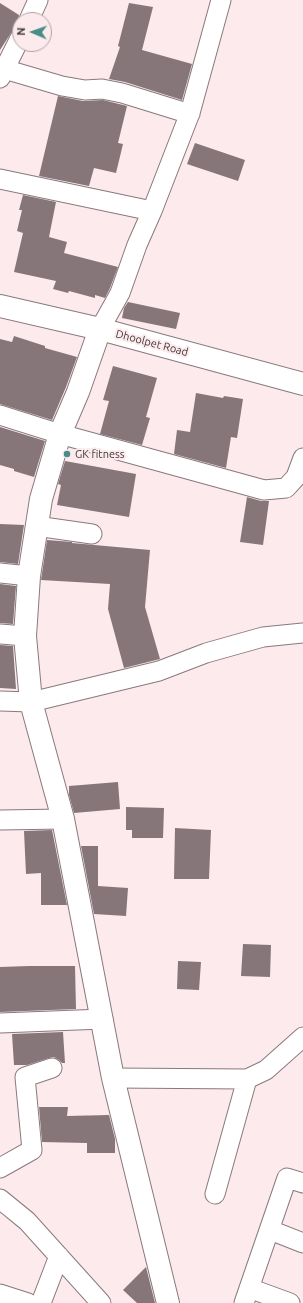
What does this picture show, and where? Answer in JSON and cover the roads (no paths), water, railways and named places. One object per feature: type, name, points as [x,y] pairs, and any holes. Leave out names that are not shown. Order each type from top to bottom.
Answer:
[{"type":"street","points":[[33,12],[38,0]]},
{"type":"street","points":[[168,1303],[113,1078],[103,1019],[63,819],[31,702],[25,636],[29,576],[36,526],[41,499],[60,434],[78,392],[100,329],[120,293],[136,245],[152,211],[190,114],[221,0]]},
{"type":"street","points":[[13,52],[2,74],[85,90],[102,89],[122,93],[190,114]]},
{"type":"street","points":[[0,180],[152,211]]},
{"type":"street","name":"Dhoolpet Road","points":[[0,306],[100,329],[303,384]]},
{"type":"street","points":[[0,415],[60,434],[264,490],[286,488],[296,477],[303,458]]},
{"type":"street","points":[[36,526],[92,534]]},
{"type":"street","points":[[0,573],[29,576]]},
{"type":"street","points":[[0,634],[25,636]]},
{"type":"street","points":[[0,701],[31,702],[158,671],[206,653],[263,637],[303,634]]},
{"type":"street","points":[[0,820],[63,819]]},
{"type":"street","points":[[0,1023],[103,1019]]},
{"type":"street","points":[[113,1078],[247,1079],[266,1070],[303,1037]]},
{"type":"street","points":[[0,1168],[32,1150],[25,1077],[52,1068]]},
{"type":"street","points":[[215,1194],[247,1079]]},
{"type":"street","points":[[290,1303],[247,1295],[287,1178],[303,1183]]},
{"type":"street","points":[[0,1198],[27,1220],[101,1303]]},
{"type":"street","points":[[270,1230],[303,1243]]},
{"type":"street","points":[[41,1303],[59,1256]]},
{"type":"street","points":[[0,1294],[28,1303]]},
{"type":"place","name":"GK fitness","points":[[67,454]]}]
